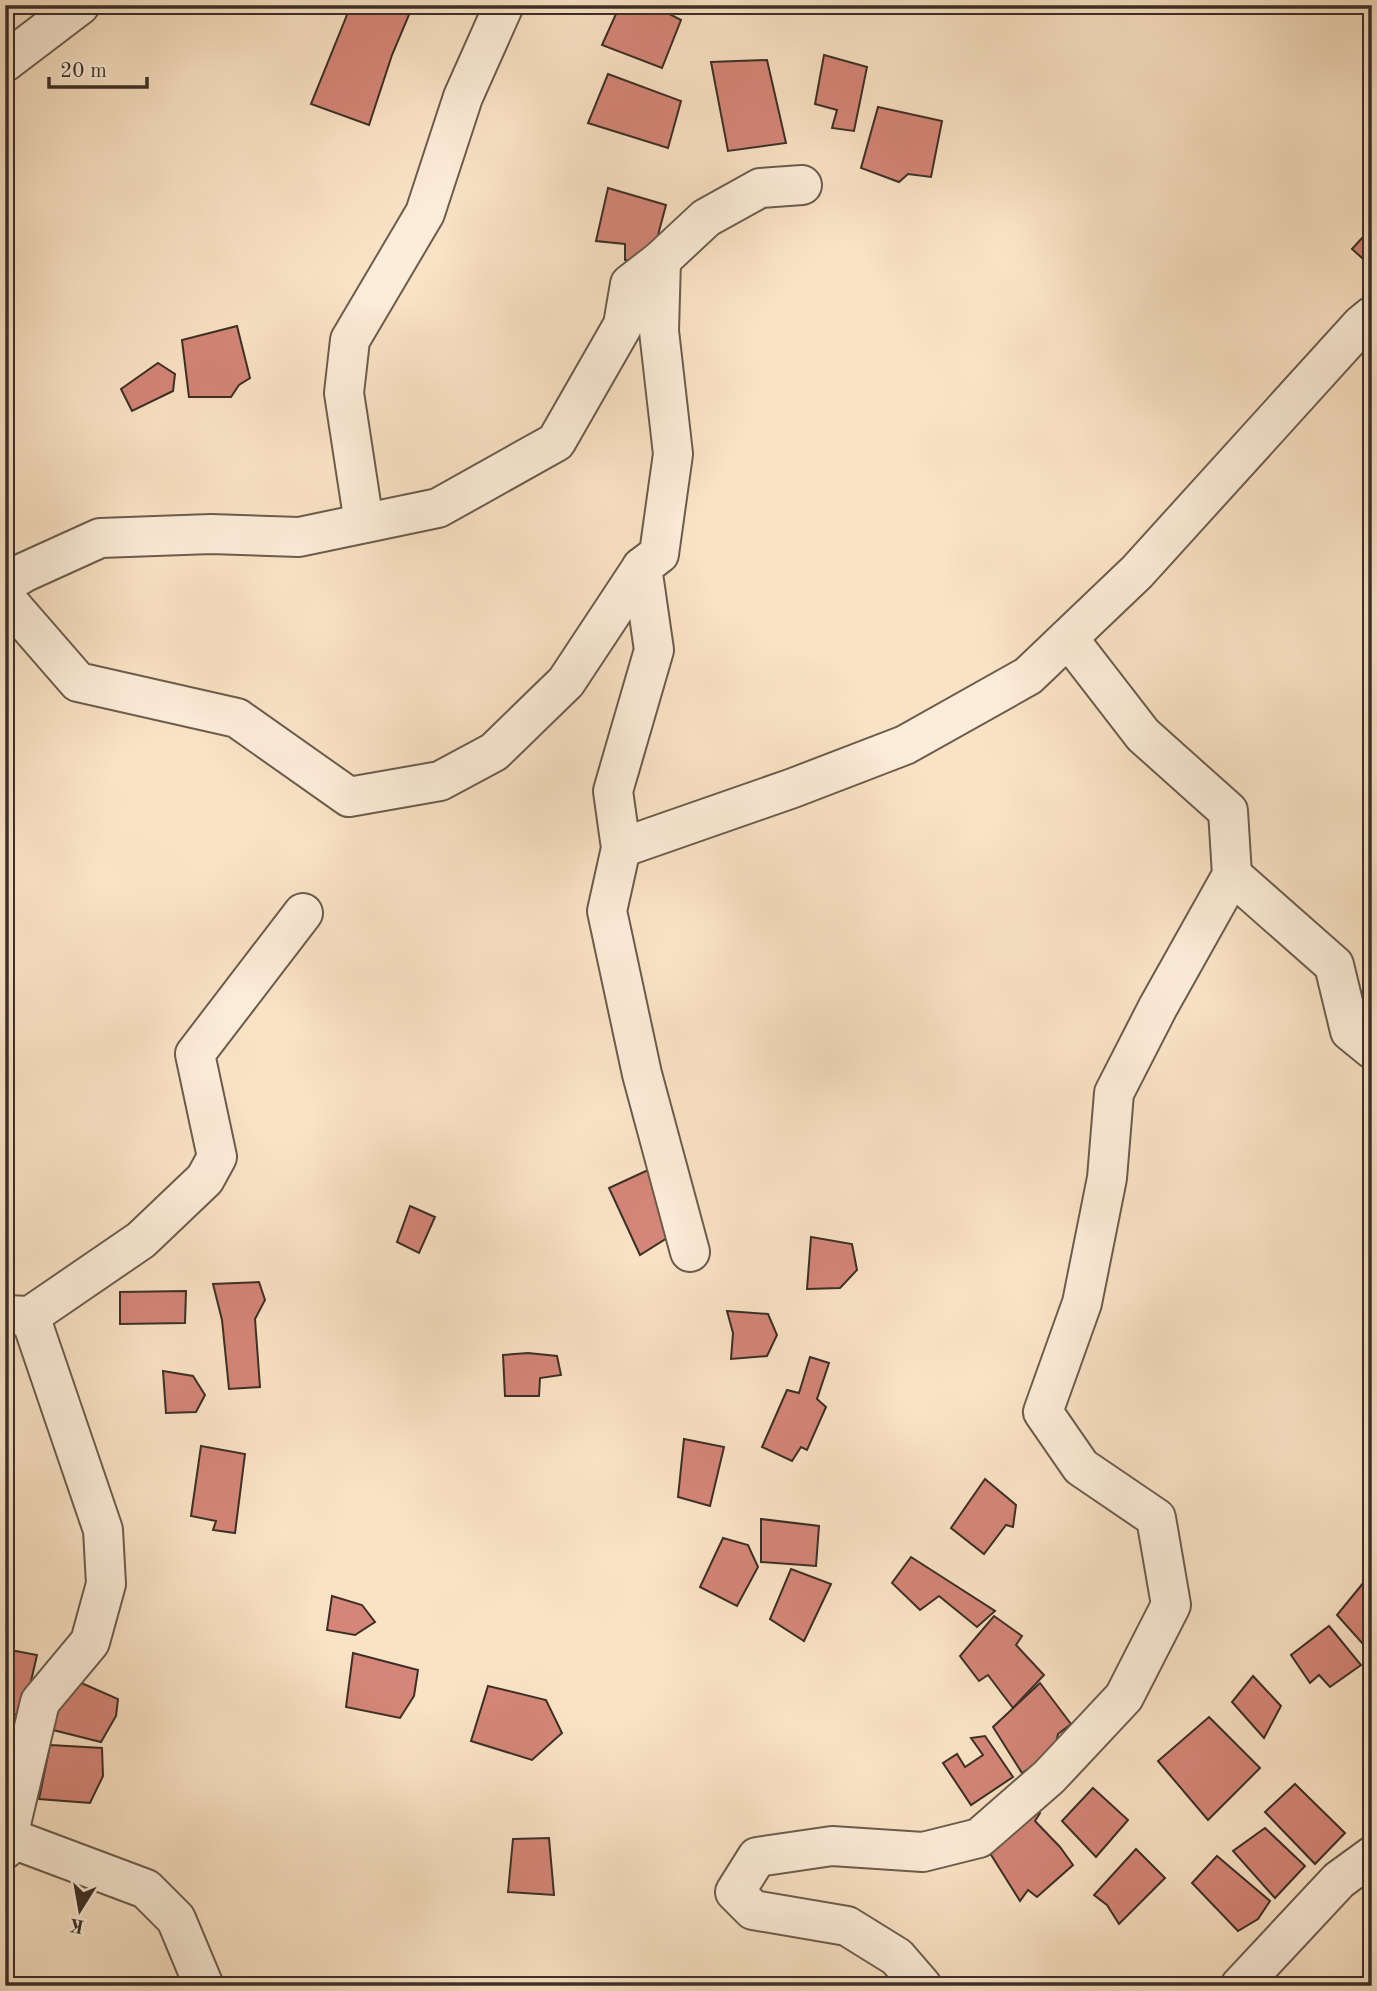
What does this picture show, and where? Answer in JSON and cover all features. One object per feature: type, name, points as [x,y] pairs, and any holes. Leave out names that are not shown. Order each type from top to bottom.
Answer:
[{"type":"street","points":[[5,62],[80,5]]},
{"type":"street","points":[[364,523],[344,393],[350,340],[425,213],[463,97],[503,5]]},
{"type":"street","points":[[5,584],[100,538],[211,534],[299,537],[438,508],[556,442],[623,326],[629,284],[661,260],[706,218],[760,188],[802,185]]},
{"type":"street","points":[[5,598],[78,682],[237,718],[349,796],[440,781],[494,752],[566,682],[642,567],[659,554],[673,454],[659,331],[661,260]]},
{"type":"street","points":[[621,848],[793,788],[905,745],[1028,676],[1137,572],[1372,316]]},
{"type":"street","points":[[642,567],[654,650],[613,791],[621,848],[607,911],[642,1074],[690,1252]]},
{"type":"street","points":[[922,1986],[897,1957],[847,1926],[753,1910],[735,1892],[757,1857],[832,1846],[923,1852],[979,1838],[1049,1777],[1124,1697],[1171,1605],[1156,1518],[1080,1467],[1043,1412],[1082,1303],[1107,1178],[1114,1093],[1158,1007],[1232,875],[1228,811],[1143,735],[1068,638]]},
{"type":"street","points":[[1232,875],[1334,965],[1350,1031],[1372,1049]]},
{"type":"street","points":[[204,1986],[176,1919],[146,1889],[7,1843],[40,1702],[90,1642],[106,1584],[103,1530],[18,1315],[141,1240],[205,1179],[217,1157],[195,1054],[303,913]]},
{"type":"street","points":[[1240,1986],[1339,1881],[1372,1856]]},
{"type":"building","points":[[351,5],[401,5],[411,10],[392,55],[369,125],[311,104]]},
{"type":"building","points":[[620,5],[652,5],[681,20],[662,68],[602,45]]},
{"type":"building","points":[[824,55],[867,67],[854,131],[832,128],[837,110],[815,104]]},
{"type":"building","points":[[767,60],[786,143],[728,151],[711,62]]},
{"type":"building","points":[[608,74],[681,101],[668,148],[588,123]]},
{"type":"building","points":[[878,107],[942,121],[931,177],[908,174],[899,182],[861,168]]},
{"type":"building","points":[[608,188],[666,205],[650,265],[625,260],[625,244],[596,241]]},
{"type":"building","points":[[1372,227],[1372,267],[1352,249]]},
{"type":"building","points":[[237,326],[250,378],[239,385],[231,397],[189,397],[182,340]]},
{"type":"building","points":[[158,363],[175,374],[173,391],[132,411],[121,389]]},
{"type":"building","points":[[659,1165],[675,1233],[640,1255],[609,1188]]},
{"type":"building","points":[[410,1206],[435,1217],[419,1253],[397,1242]]},
{"type":"building","points":[[811,1237],[852,1244],[857,1270],[840,1288],[807,1289]]},
{"type":"building","points":[[259,1282],[265,1300],[255,1319],[260,1387],[229,1389],[222,1320],[213,1284]]},
{"type":"building","points":[[186,1291],[185,1323],[120,1324],[120,1292]]},
{"type":"building","points":[[727,1311],[768,1314],[777,1335],[767,1356],[731,1359],[733,1333]]},
{"type":"building","points":[[528,1353],[557,1356],[561,1375],[540,1378],[539,1396],[505,1396],[503,1355]]},
{"type":"building","points":[[810,1357],[829,1363],[817,1399],[826,1407],[807,1450],[801,1447],[792,1461],[762,1447],[787,1390],[799,1393]]},
{"type":"building","points":[[163,1371],[193,1376],[205,1395],[196,1412],[166,1413]]},
{"type":"building","points":[[684,1439],[724,1447],[710,1506],[678,1497]]},
{"type":"building","points":[[201,1446],[245,1454],[235,1533],[213,1530],[216,1521],[191,1516]]},
{"type":"building","points":[[985,1479],[1016,1505],[1013,1527],[1006,1525],[984,1554],[951,1528]]},
{"type":"building","points":[[761,1519],[819,1526],[816,1566],[761,1562]]},
{"type":"building","points":[[723,1538],[748,1545],[758,1567],[737,1606],[700,1587]]},
{"type":"building","points":[[911,1557],[995,1611],[977,1627],[939,1596],[920,1610],[892,1583]]},
{"type":"building","points":[[791,1569],[831,1584],[804,1641],[770,1619]]},
{"type":"building","points":[[1364,1582],[1372,1588],[1371,1653],[1337,1615]]},
{"type":"building","points":[[332,1596],[362,1605],[375,1622],[355,1635],[327,1630]]},
{"type":"building","points":[[994,1616],[1022,1636],[1016,1645],[1044,1675],[1013,1708],[988,1675],[979,1681],[960,1656]]},
{"type":"building","points":[[1329,1626],[1361,1665],[1330,1687],[1319,1675],[1310,1683],[1291,1655]]},
{"type":"building","points":[[5,1649],[37,1655],[23,1716],[5,1712]]},
{"type":"building","points":[[353,1653],[418,1670],[414,1696],[400,1718],[346,1707]]},
{"type":"building","points":[[1253,1676],[1281,1706],[1264,1738],[1232,1702]]},
{"type":"building","points":[[70,1678],[118,1699],[116,1716],[101,1742],[49,1729]]},
{"type":"building","points":[[1040,1683],[1071,1724],[1058,1734],[1054,1752],[1022,1773],[993,1727]]},
{"type":"building","points":[[488,1686],[546,1700],[562,1733],[532,1760],[471,1741]]},
{"type":"building","points":[[1209,1717],[1260,1768],[1208,1820],[1158,1761]]},
{"type":"building","points":[[985,1736],[1013,1777],[971,1805],[943,1763],[957,1754],[965,1767],[983,1755],[971,1738]]},
{"type":"building","points":[[50,1745],[102,1748],[103,1776],[90,1803],[39,1799]]},
{"type":"building","points":[[1295,1784],[1345,1833],[1315,1864],[1265,1812]]},
{"type":"building","points":[[1093,1788],[1128,1820],[1096,1857],[1062,1821]]},
{"type":"building","points":[[1031,1802],[1040,1813],[1035,1821],[1073,1865],[1037,1897],[1028,1890],[1020,1901],[983,1842]]},
{"type":"building","points":[[1265,1828],[1305,1866],[1275,1898],[1233,1851]]},
{"type":"building","points":[[549,1838],[554,1895],[508,1892],[513,1839]]},
{"type":"building","points":[[1136,1849],[1165,1878],[1119,1924],[1107,1905],[1094,1895]]},
{"type":"building","points":[[1217,1856],[1270,1901],[1258,1919],[1238,1931],[1192,1883]]}]
